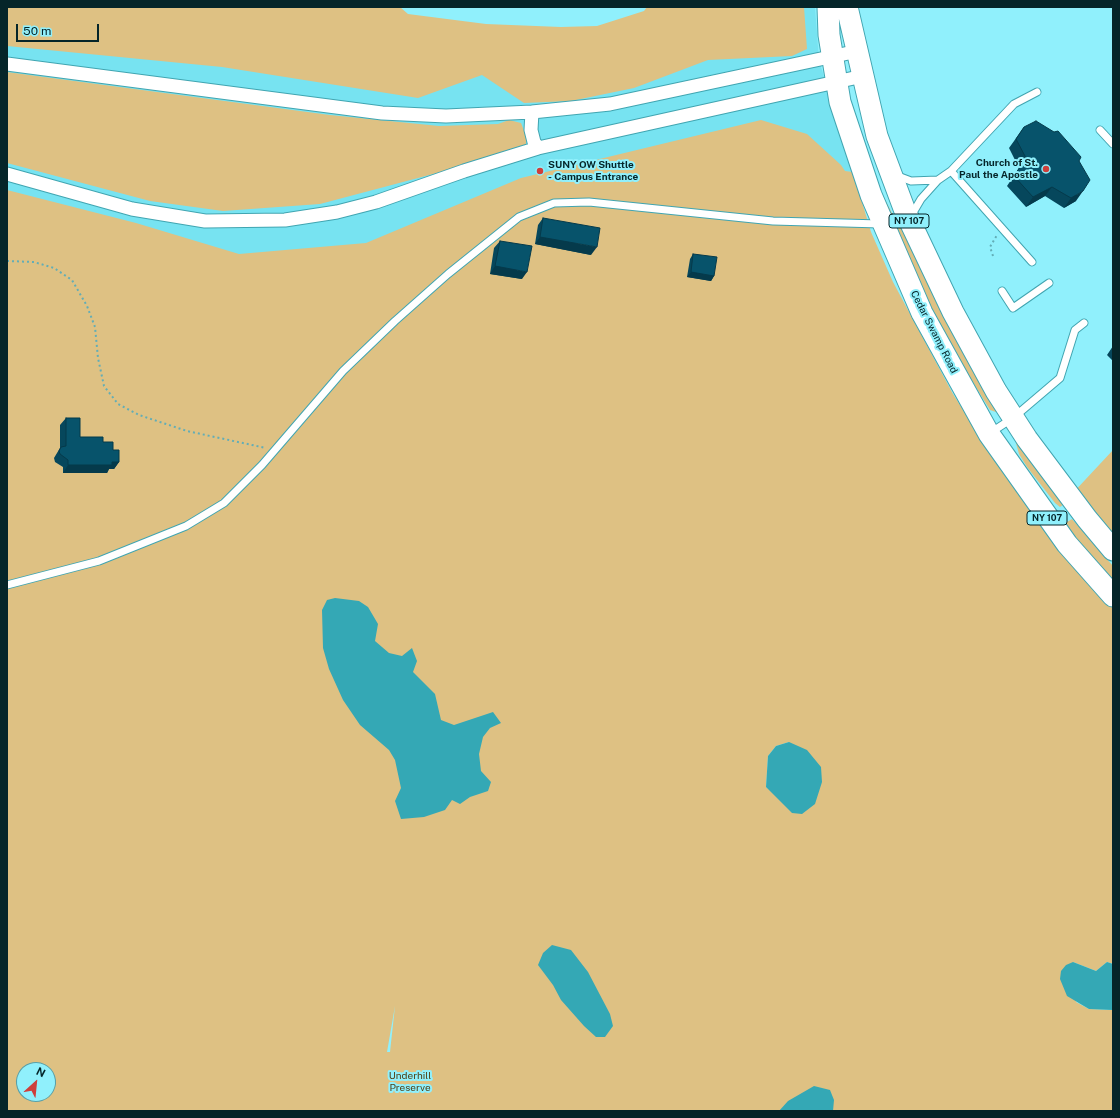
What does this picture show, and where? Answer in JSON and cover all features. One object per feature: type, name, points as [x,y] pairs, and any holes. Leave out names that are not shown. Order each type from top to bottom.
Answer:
[{"type":"main road","name":"Cedar Swamp Road","points":[[828,7],[833,57],[843,109],[871,195],[922,313],[989,434],[1067,544],[1113,596]]},
{"type":"main road","name":"NY 107","points":[[847,7],[877,136],[909,219],[953,312],[996,391],[1013,418],[1080,510],[1113,550]]},
{"type":"street","points":[[7,64],[382,113],[446,116],[532,112],[610,104],[858,51]]},
{"type":"street","points":[[7,174],[132,209],[198,220],[242,222],[285,220],[337,212],[376,202],[464,171],[538,148],[863,76]]},
{"type":"street","points":[[532,112],[531,130],[534,142],[538,148]]},
{"type":"lane","points":[[909,219],[921,199],[938,180],[951,172],[1014,104],[1037,92]]},
{"type":"lane","points":[[1100,130],[1113,144]]},
{"type":"lane","points":[[951,172],[1032,262]]},
{"type":"lane","points":[[891,174],[912,181],[938,180]]},
{"type":"lane","points":[[7,585],[99,561],[186,526],[224,503],[275,450],[343,371],[395,320],[448,274],[519,217],[554,203],[590,202],[773,221],[883,224]]},
{"type":"lane","points":[[1002,291],[1013,308],[1049,283]]},
{"type":"lane","points":[[989,434],[1013,418],[1060,378],[1075,330],[1084,323]]},
{"type":"path","points":[[992,256],[990,252],[991,242],[1003,230]]},
{"type":"path","points":[[7,261],[34,262],[54,268],[72,280],[87,306],[95,327],[98,358],[104,386],[118,404],[145,417],[187,431],[275,450]]},
{"type":"shaded area","points":[[7,7],[609,58],[649,7],[815,7],[819,60],[853,172],[764,166],[419,276],[7,243]]},
{"type":"shaded area","points":[[335,598],[359,601],[368,607],[378,624],[375,641],[389,653],[402,656],[412,648],[417,661],[413,672],[435,694],[441,720],[454,725],[493,712],[501,723],[490,728],[483,737],[479,754],[481,771],[491,782],[488,791],[470,797],[460,804],[452,800],[445,810],[424,817],[401,819],[395,801],[401,788],[395,760],[389,750],[360,725],[343,700],[329,669],[323,648],[322,610],[327,600]]},
{"type":"shaded area","points":[[789,742],[807,750],[821,767],[822,782],[815,804],[802,814],[792,813],[766,787],[768,756],[776,746]]},
{"type":"shaded area","points":[[552,945],[571,950],[588,972],[610,1014],[613,1026],[605,1037],[596,1037],[584,1026],[561,1000],[553,985],[538,965],[543,953]]},
{"type":"shaded area","points":[[1073,962],[1096,971],[1107,962],[1113,964],[1113,1010],[1089,1009],[1067,996],[1060,979],[1061,971],[1066,965]]},
{"type":"shaded area","points":[[814,1086],[830,1090],[834,1100],[833,1111],[779,1111],[788,1101]]},
{"type":"green space","points":[[7,7],[400,7],[408,14],[486,24],[561,27],[597,26],[644,11],[647,7],[804,7],[807,49],[792,56],[708,60],[634,88],[571,101],[524,103],[482,75],[418,98],[222,67],[7,46]]},
{"type":"green space","points":[[7,72],[330,115],[439,126],[498,124],[509,120],[521,123],[526,136],[526,146],[516,152],[320,204],[223,211],[150,201],[7,163]]},
{"type":"green space","name":"Underhill Preserve","points":[[761,120],[807,134],[841,165],[845,171],[853,172],[871,232],[893,282],[953,394],[1005,476],[1055,541],[1113,609],[1113,964],[1107,962],[1096,971],[1073,962],[1076,1002],[1089,1009],[1113,1010],[1113,1111],[7,1111],[7,190],[136,223],[239,254],[366,243],[521,178]],"holes":[[[789,742],[771,791],[766,787],[768,756],[776,746]],[[395,1006],[390,1052],[387,1052]]]},
{"type":"green space","points":[[879,188],[892,213],[923,264],[997,411],[996,412],[990,410],[939,327]]},
{"type":"green space","points":[[1014,436],[1064,504],[1060,507],[1055,503],[1027,467],[1019,454]]},
{"type":"green space","points":[[1113,450],[1113,546],[1071,495]]},
{"type":"green space","points":[[1072,519],[1113,566],[1113,583],[1067,528],[1067,522]]},
{"type":"building","name":"Church of St. Paul the Apostle","points":[[1036,121],[1054,132],[1058,131],[1081,157],[1079,161],[1090,180],[1083,191],[1071,198],[1052,187],[1033,197],[1014,176],[1026,158],[1016,139],[1024,127]]},
{"type":"building","points":[[543,218],[600,228],[597,247],[540,237]]},
{"type":"building","points":[[500,241],[532,246],[527,272],[495,266]]},
{"type":"building","points":[[693,254],[717,257],[714,276],[691,272]]},
{"type":"building","points":[[66,418],[80,418],[80,437],[103,437],[103,442],[113,442],[113,450],[119,450],[119,462],[112,462],[112,465],[68,465],[68,460],[60,454],[59,451],[61,447],[66,446]]},
{"type":"place","name":"Church of St. Paul the Apostle","points":[[1046,169]]},
{"type":"place","name":"SUNY OW Shuttle - Campus Entrance","points":[[540,171]]}]
